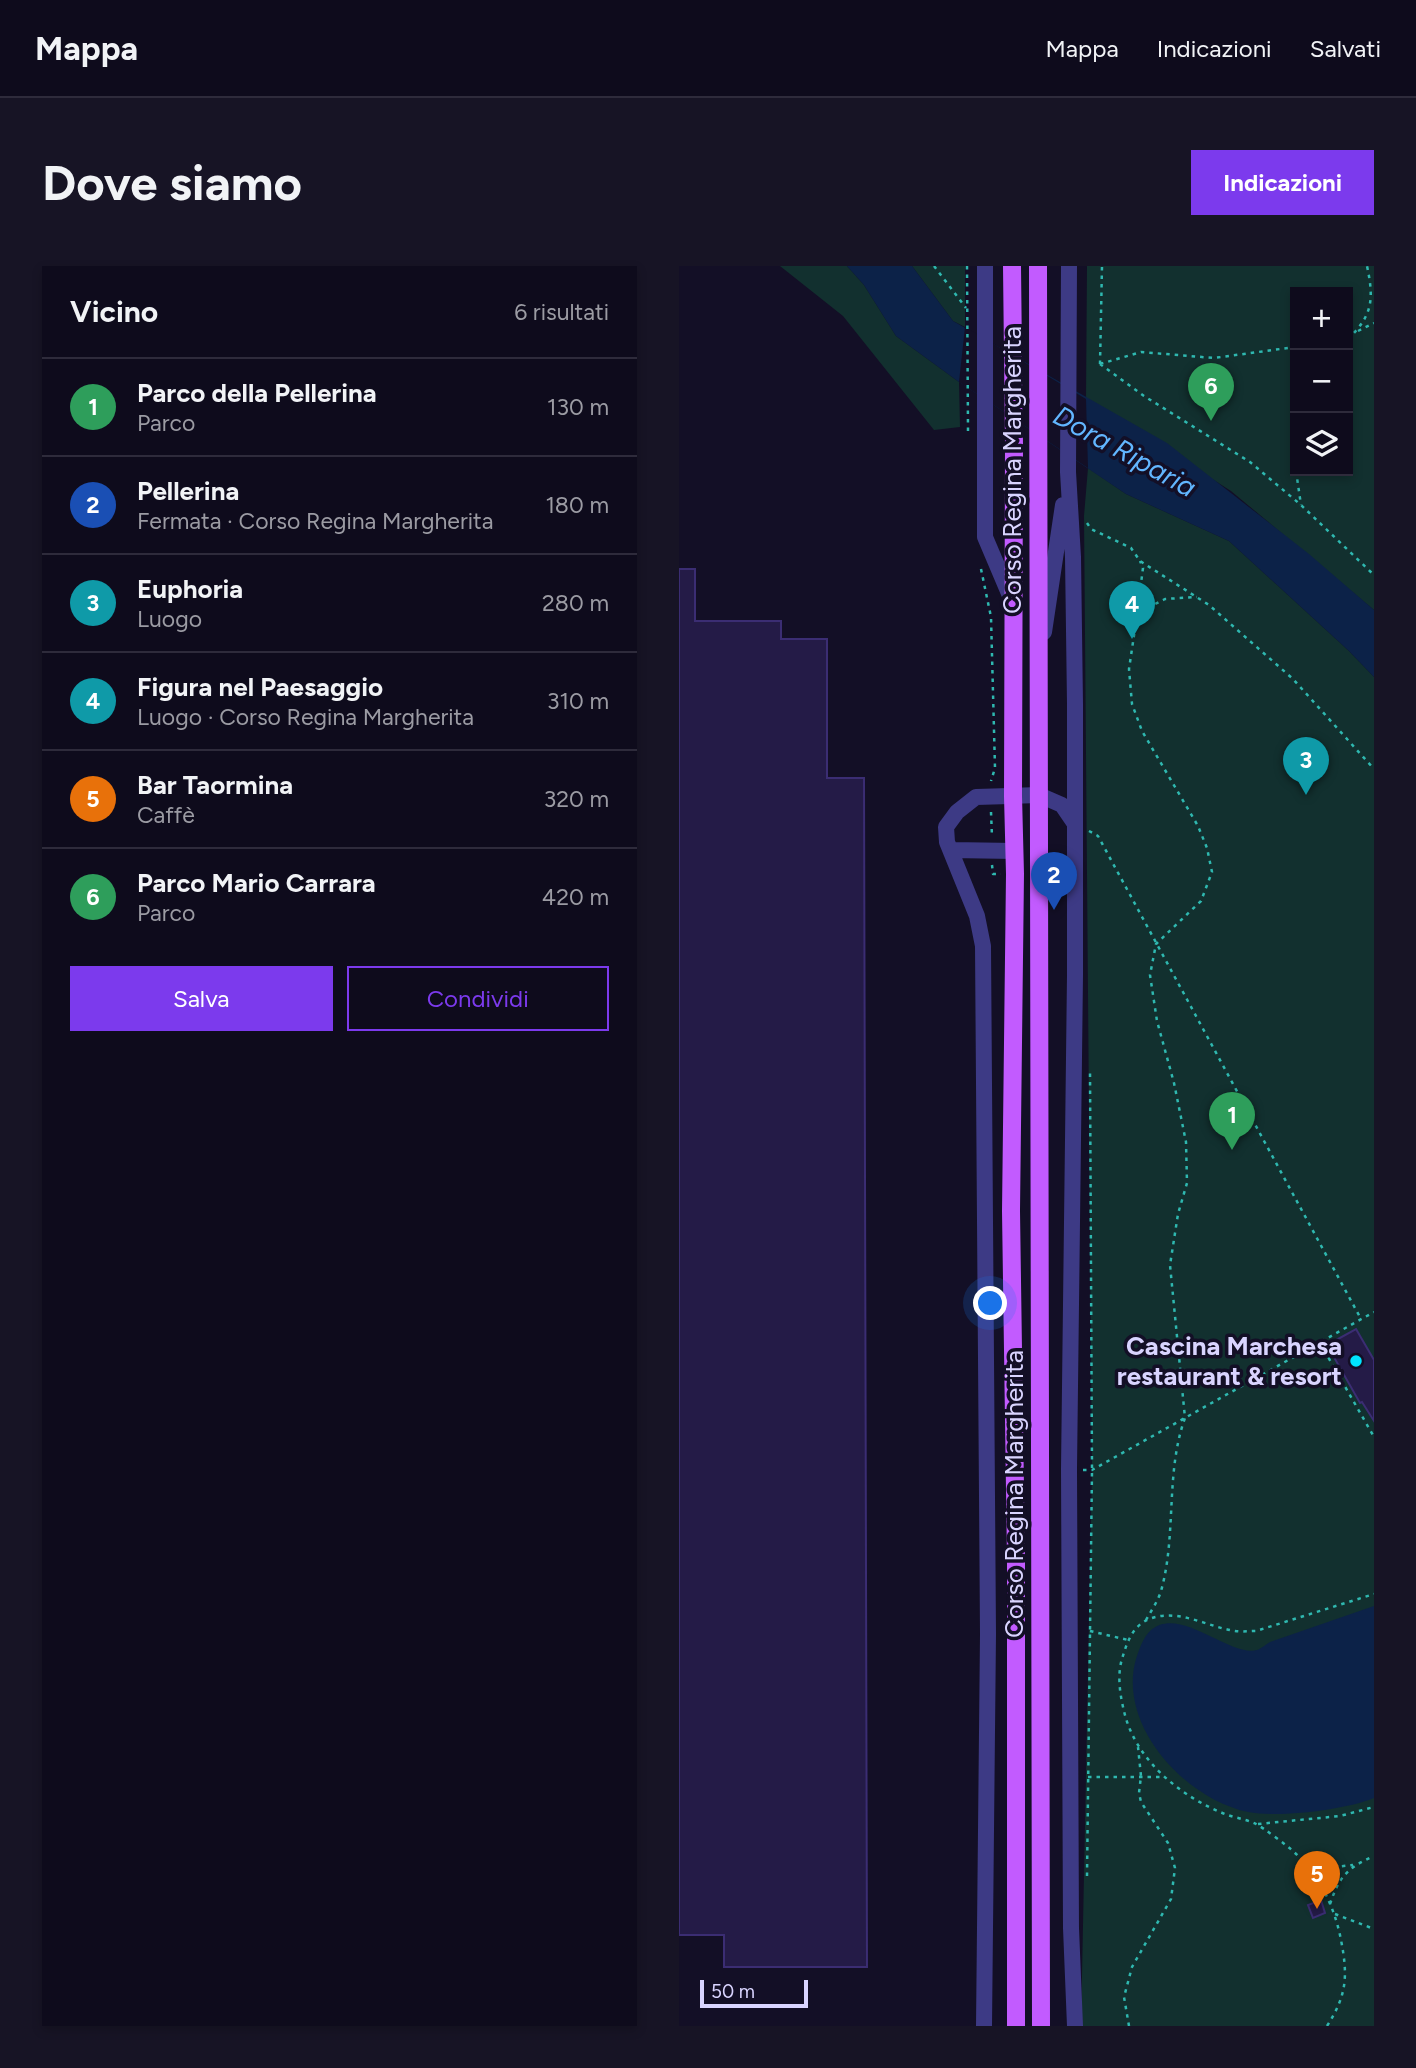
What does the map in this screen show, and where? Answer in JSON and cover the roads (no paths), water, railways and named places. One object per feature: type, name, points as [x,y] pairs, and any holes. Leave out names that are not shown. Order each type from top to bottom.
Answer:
[{"type":"main road","name":"Corso Regina Margherita","points":[[1012,266],[1014,851],[1011,1211],[1016,1559],[1016,2026]]},
{"type":"main road","name":"Corso Regina Margherita","points":[[1038,266],[1041,2026]]},
{"type":"street","name":"Corso Regina Margherita","points":[[985,266],[985,537],[1013,603]]},
{"type":"street","name":"Corso Regina Margherita","points":[[1069,266],[1068,471],[1081,827],[1069,1469],[1071,1928],[1075,2026]]},
{"type":"street","name":"Corso Regina Margherita","points":[[1038,674],[1068,471]]},
{"type":"street","points":[[984,2026],[988,1633],[983,946],[968,890],[951,850],[946,827],[957,812],[976,797],[1039,795],[1062,805],[1081,827]]},
{"type":"street","points":[[951,850],[1014,851]]},
{"type":"water","name":"Dora Riparia","points":[[847,266],[912,266],[953,321],[1167,443],[1309,554],[1374,610],[1374,677],[1229,541],[1126,494],[959,382],[896,336],[864,285]]},
{"type":"water","points":[[1374,1606],[1374,1798],[1311,1812],[1248,1812],[1201,1792],[1161,1755],[1146,1733],[1137,1709],[1133,1684],[1137,1655],[1151,1630],[1163,1624],[1176,1624],[1190,1627],[1233,1646],[1257,1650],[1270,1642]]},
{"type":"place","name":"Parco Mario Carrara","points":[[1211,421]]},
{"type":"place","name":"Figura nel Paesaggio","points":[[1132,639]]},
{"type":"place","name":"Euphoria","points":[[1306,795]]},
{"type":"place","name":"Pellerina","points":[[1054,910]]},
{"type":"place","name":"Parco della Pellerina","points":[[1232,1150]]},
{"type":"place","name":"Cascina Marchesa restaurant & resort","points":[[1356,1361]]},
{"type":"place","name":"Bar Taormina","points":[[1317,1909]]}]
